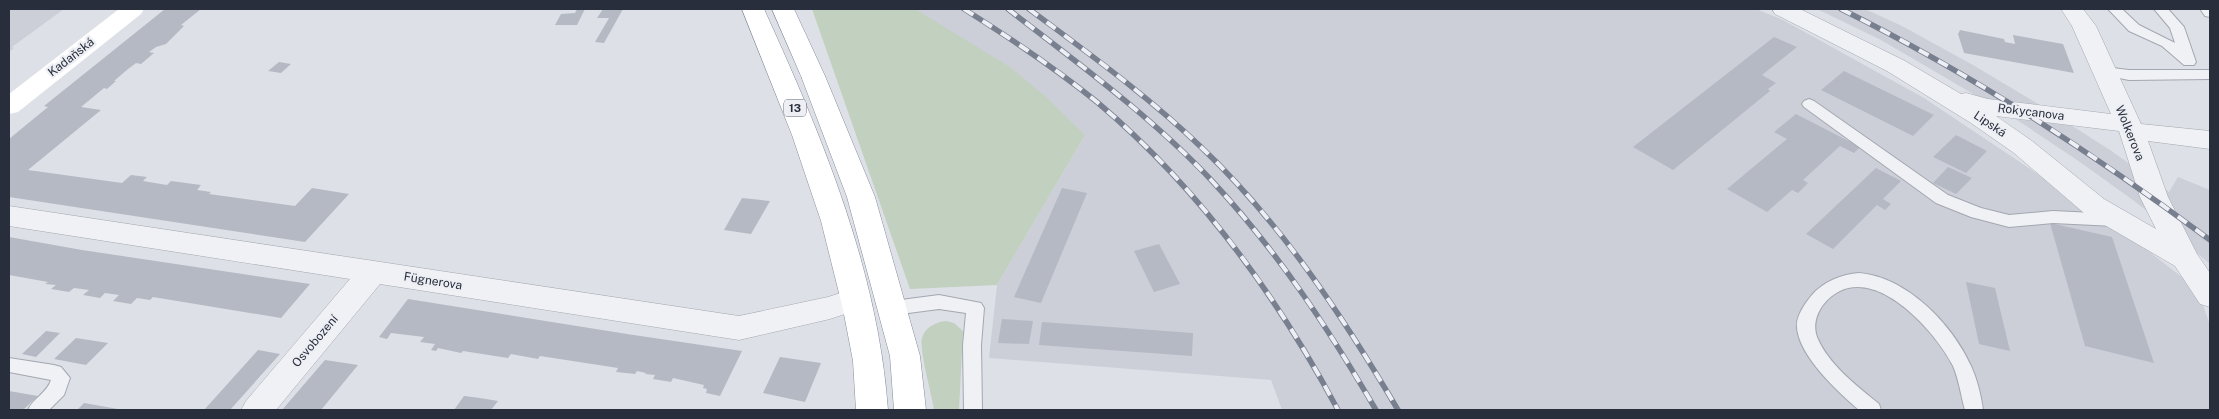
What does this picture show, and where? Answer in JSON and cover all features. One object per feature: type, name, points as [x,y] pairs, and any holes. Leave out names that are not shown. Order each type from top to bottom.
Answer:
[{"type":"main road","name":"Kadaňská","points":[[9,106],[133,9]]},
{"type":"main road","name":"13","points":[[753,9],[784,78],[833,209],[856,299],[867,355],[872,410]]},
{"type":"main road","name":"13","points":[[783,9],[813,76],[861,197],[905,356],[910,410]]},
{"type":"street","name":"Lipská","points":[[1783,9],[1858,46],[1937,90],[2023,147],[2094,206],[2115,220],[2185,259]]},
{"type":"street","name":"Wolkerova","points":[[2071,9],[2084,26],[2130,128],[2154,197],[2185,259],[2210,296]]},
{"type":"street","name":"Rokycanova","points":[[1937,90],[1964,101],[1988,107],[2210,140]]},
{"type":"street","name":"Fügnerova","points":[[9,216],[739,328],[830,308],[856,299]]},
{"type":"street","name":"Osvobození","points":[[257,410],[372,272]]},
{"type":"lane","points":[[2115,9],[2134,28],[2167,43],[2189,62]]},
{"type":"lane","points":[[2161,9],[2177,27],[2189,62]]},
{"type":"lane","points":[[2207,9],[2210,13]]},
{"type":"lane","points":[[2172,76],[2189,62]]},
{"type":"lane","points":[[2104,71],[2129,75],[2210,75]]},
{"type":"lane","points":[[1809,104],[1942,199],[1978,214],[2009,220],[2053,217],[2115,220]]},
{"type":"lane","points":[[1872,410],[1842,384],[1824,364],[1811,343],[1806,324],[1810,310],[1824,292],[1839,284],[1853,280],[1863,280],[1883,286],[1906,299],[1921,312],[1950,348],[1962,367],[1974,410]]},
{"type":"lane","points":[[892,308],[939,302],[975,308],[972,345],[974,410]]},
{"type":"lane","points":[[9,364],[54,372],[61,378],[57,390],[37,410]]},
{"type":"shaded area","points":[[9,9],[64,9],[12,47],[14,48],[9,52]]},
{"type":"shaded area","points":[[915,9],[1756,9],[1783,20],[1924,98],[2123,231],[2197,289],[2210,325],[2210,410],[1282,410],[1271,380],[989,358],[997,285],[1085,135]]},
{"type":"shaded area","points":[[1817,9],[1865,9],[1902,26],[2038,104],[2110,150],[2169,192],[2178,177],[2210,190],[2210,264],[2137,203],[2011,116],[1881,40]]},
{"type":"green space","points":[[812,9],[915,9],[1010,67],[1045,96],[1085,135],[997,285],[910,289]]},
{"type":"green space","points":[[946,321],[954,323],[963,331],[959,410],[934,410],[922,352],[923,334],[935,324]]},
{"type":"building","points":[[165,9],[201,9],[181,25],[184,26],[166,44],[156,47],[149,52],[154,53],[141,64],[136,63],[107,89],[104,88],[81,107],[101,110],[28,170],[122,183],[131,175],[147,177],[143,181],[167,185],[171,181],[201,185],[197,190],[211,192],[209,194],[295,206],[312,188],[349,194],[305,242],[9,197],[9,139],[48,107],[44,106]]},
{"type":"building","points":[[577,9],[585,9],[577,25],[555,25],[561,14],[575,13]]},
{"type":"building","points":[[603,9],[623,9],[604,43],[595,42],[609,18],[597,18]]},
{"type":"building","points":[[1960,30],[2004,39],[2005,42],[2015,44],[2013,35],[2063,44],[2074,73],[1964,53],[1958,34]]},
{"type":"building","points":[[1774,37],[1797,47],[1762,75],[1776,83],[1768,89],[1770,91],[1673,170],[1633,147]]},
{"type":"building","points":[[279,62],[291,64],[281,73],[268,71]]},
{"type":"building","points":[[1844,71],[1934,115],[1913,136],[1821,90]]},
{"type":"building","points":[[1796,114],[1860,147],[1854,153],[1840,146],[1803,180],[1808,183],[1798,193],[1792,190],[1767,212],[1727,189],[1787,139],[1774,132]]},
{"type":"building","points":[[1956,135],[1987,151],[1966,173],[1933,157]]},
{"type":"building","points":[[1948,167],[1972,178],[1956,194],[1933,183]]},
{"type":"building","points":[[1876,168],[1901,181],[1883,199],[1891,204],[1885,210],[1877,205],[1833,249],[1806,234]]},
{"type":"building","points":[[1062,188],[1087,193],[1041,303],[1014,297]]},
{"type":"building","points":[[742,198],[770,201],[751,234],[724,230]]},
{"type":"building","points":[[2050,223],[2112,237],[2154,363],[2085,346]]},
{"type":"building","points":[[9,237],[82,250],[310,284],[281,318],[153,297],[150,300],[137,298],[131,304],[113,301],[119,295],[105,293],[100,298],[83,295],[89,290],[74,288],[69,292],[51,289],[56,285],[9,275]]},
{"type":"building","points":[[1159,244],[1180,284],[1154,292],[1134,251]]},
{"type":"building","points":[[1966,282],[1995,288],[2010,351],[1979,344]]},
{"type":"building","points":[[408,299],[742,351],[720,396],[706,393],[707,389],[703,388],[704,385],[673,378],[671,382],[653,379],[655,375],[637,371],[635,374],[616,372],[618,368],[540,356],[538,359],[511,354],[508,358],[463,351],[461,353],[438,348],[436,351],[431,350],[435,344],[420,342],[424,337],[391,333],[387,339],[379,337]]},
{"type":"building","points":[[1002,319],[1033,321],[1029,344],[998,343]]},
{"type":"building","points":[[1042,322],[1193,333],[1192,356],[1039,345]]},
{"type":"building","points":[[46,331],[60,333],[36,357],[22,354]]},
{"type":"building","points":[[76,338],[108,343],[86,365],[54,359]]},
{"type":"building","points":[[258,350],[280,354],[230,410],[204,410]]},
{"type":"building","points":[[780,357],[821,363],[805,402],[763,393]]},
{"type":"building","points":[[325,360],[358,365],[321,410],[282,410]]},
{"type":"building","points":[[9,391],[38,396],[23,410],[9,410]]},
{"type":"building","points":[[464,396],[498,401],[491,410],[454,410]]},
{"type":"building","points":[[84,403],[118,409],[118,410],[77,410]]},
{"type":"railway","points":[[964,9],[1081,89],[1134,135],[1169,170],[1202,207],[1261,284],[1289,325],[1338,410]]},
{"type":"railway","points":[[1008,9],[1140,113],[1190,158],[1213,182],[1259,236],[1301,292],[1376,410]]},
{"type":"railway","points":[[1029,9],[1160,110],[1230,176],[1258,207],[1308,271],[1355,340],[1398,410]]},
{"type":"railway","points":[[1841,9],[1937,60],[2031,116],[2121,176],[2210,240]]}]
